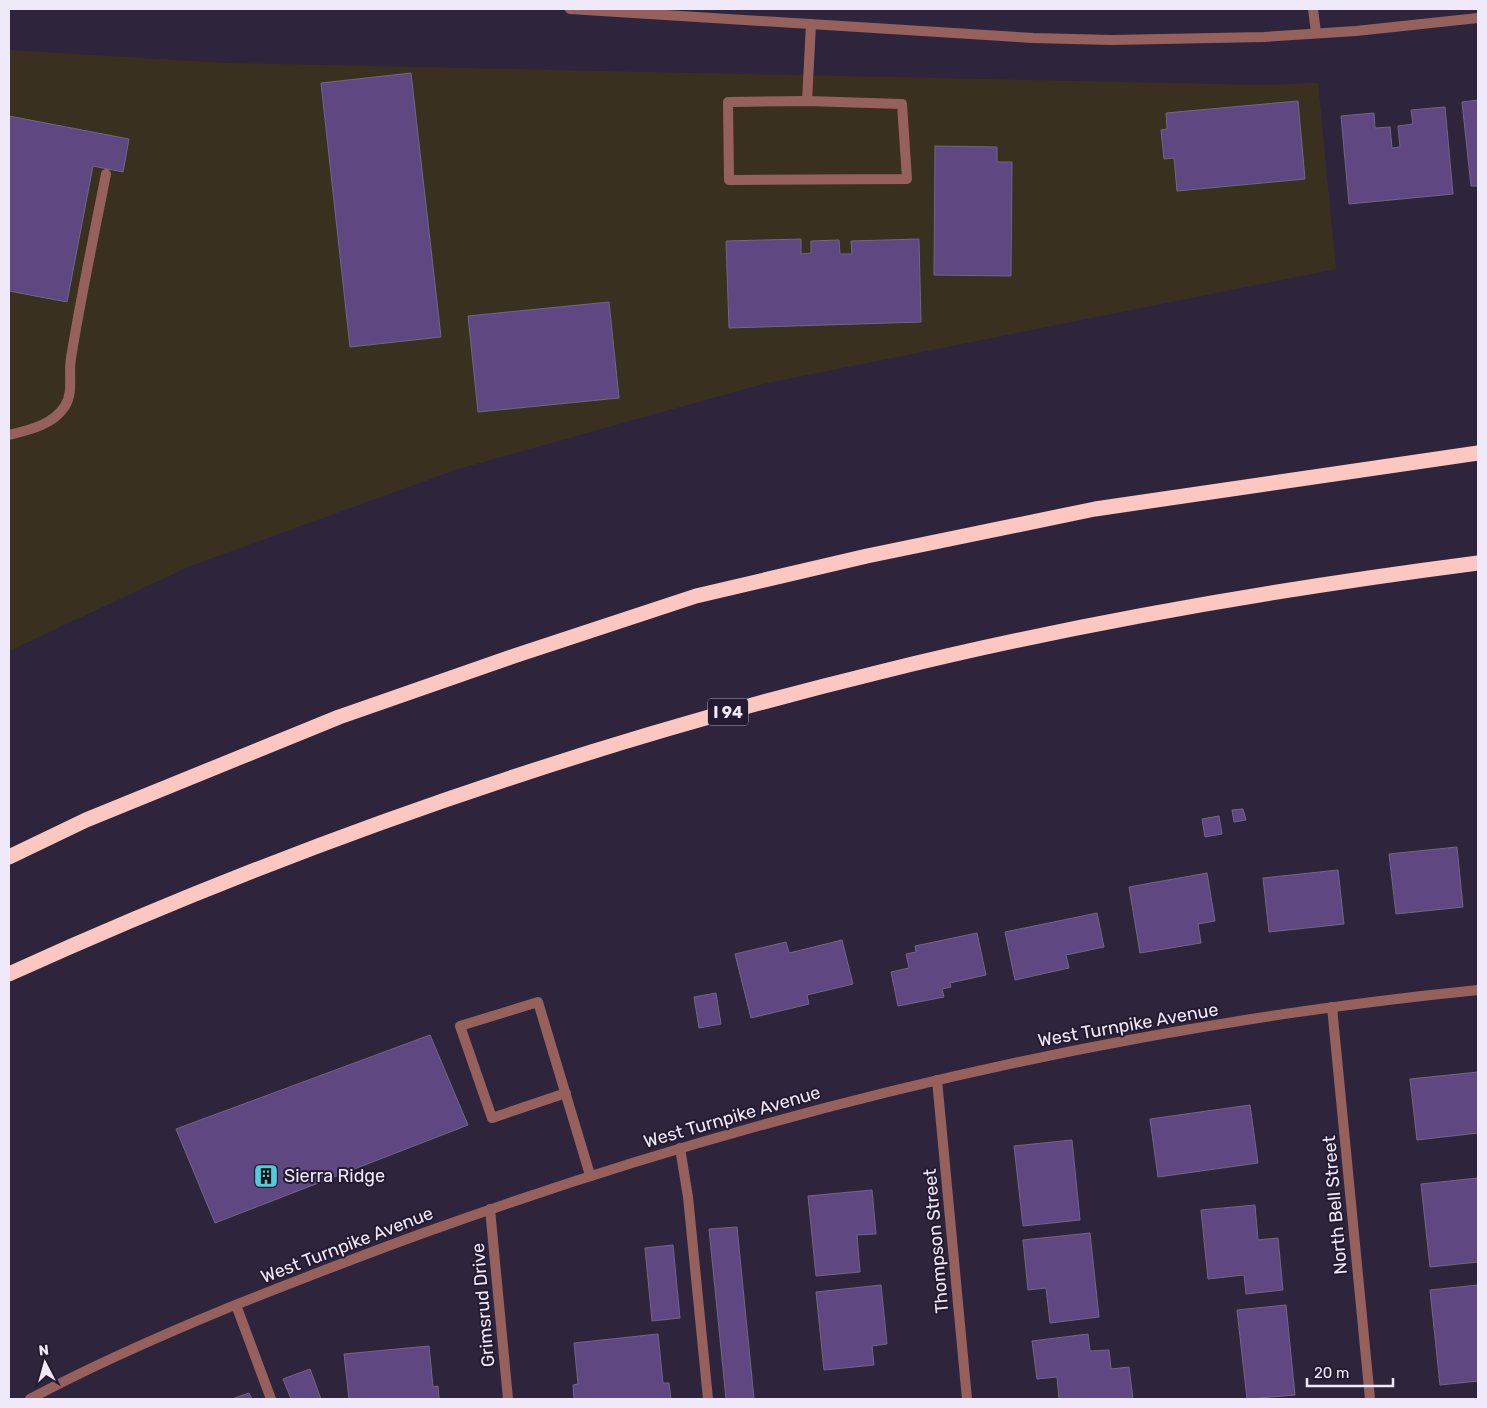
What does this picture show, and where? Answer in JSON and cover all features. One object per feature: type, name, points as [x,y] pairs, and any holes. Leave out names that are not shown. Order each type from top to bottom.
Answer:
[{"type":"highway","points":[[9,856],[86,820],[340,717],[514,656],[696,596],[867,556],[1095,509],[1478,453]]},
{"type":"highway","name":"I 94","points":[[9,974],[160,909],[325,843],[519,775],[738,709],[879,672],[1080,627],[1278,591],[1478,564]]},
{"type":"street","points":[[570,9],[1112,40],[1254,37],[1478,18]]},
{"type":"street","points":[[1313,9],[1316,33]]},
{"type":"street","points":[[807,101],[811,24]]},
{"type":"street","points":[[807,101],[902,104],[907,178],[729,180],[728,102],[807,101]]},
{"type":"street","points":[[9,435],[44,424],[56,417],[65,406],[70,394],[70,360],[106,174]]},
{"type":"street","name":"West Turnpike Avenue","points":[[30,1399],[114,1356],[362,1254],[490,1209],[680,1148],[854,1099],[1096,1046],[1332,1007],[1478,990]]},
{"type":"street","points":[[566,1093],[492,1118],[460,1026],[538,1002],[566,1093],[590,1176]]},
{"type":"street","name":"North Bell Street","points":[[1332,1007],[1370,1399]]},
{"type":"street","name":"Thompson Street","points":[[936,1080],[967,1399]]},
{"type":"street","points":[[680,1148],[688,1197],[708,1399]]},
{"type":"street","name":"Grimsrud Drive","points":[[490,1209],[508,1399]]},
{"type":"street","points":[[236,1305],[271,1399]]},
{"type":"shaded area","points":[[9,50],[225,63],[1264,85],[1318,83],[1336,269],[767,383],[458,469],[188,567],[9,651]]},
{"type":"building","points":[[411,73],[441,337],[350,347],[321,83]]},
{"type":"building","points":[[1478,100],[1478,186],[1471,186],[1462,102]]},
{"type":"building","points":[[1298,101],[1305,179],[1177,191],[1174,158],[1164,159],[1161,130],[1167,129],[1166,113]]},
{"type":"building","points":[[1445,107],[1453,194],[1349,204],[1341,116],[1374,113],[1375,128],[1390,127],[1392,148],[1400,147],[1398,126],[1413,124],[1411,110]]},
{"type":"building","points":[[9,116],[129,139],[123,172],[93,166],[67,302],[9,291]]},
{"type":"building","points":[[935,146],[997,147],[997,162],[1012,162],[1011,276],[934,275]]},
{"type":"building","points":[[801,239],[801,254],[811,253],[811,241],[839,240],[840,254],[852,254],[851,241],[919,239],[921,322],[729,328],[726,241]]},
{"type":"building","points":[[609,302],[619,398],[478,412],[468,316]]},
{"type":"building","points":[[1243,809],[1246,820],[1234,822],[1232,810]]},
{"type":"building","points":[[1219,816],[1222,834],[1205,837],[1202,819]]},
{"type":"building","points":[[1457,847],[1463,907],[1396,914],[1389,854]]},
{"type":"building","points":[[1338,870],[1344,924],[1269,932],[1263,878]]},
{"type":"building","points":[[1207,873],[1215,921],[1198,924],[1201,943],[1140,953],[1129,887]]},
{"type":"building","points":[[1097,913],[1104,947],[1066,955],[1069,968],[1015,980],[1005,932]]},
{"type":"building","points":[[977,933],[986,975],[950,983],[951,987],[942,989],[944,997],[898,1006],[891,972],[909,968],[906,954],[916,952],[915,946]]},
{"type":"building","points":[[842,940],[853,984],[807,995],[809,1004],[751,1018],[735,954],[786,942],[789,953]]},
{"type":"building","points":[[716,993],[721,1024],[699,1028],[694,997]]},
{"type":"building","name":"Sierra Ridge","points":[[430,1035],[468,1125],[215,1223],[176,1129]]},
{"type":"building","points":[[1478,1072],[1478,1133],[1417,1140],[1410,1079]]},
{"type":"building","points":[[1250,1105],[1258,1163],[1158,1177],[1150,1119]]},
{"type":"building","points":[[1072,1140],[1080,1220],[1023,1226],[1014,1146]]},
{"type":"building","points":[[1478,1178],[1478,1262],[1430,1267],[1421,1184]]},
{"type":"building","points":[[872,1190],[876,1234],[857,1235],[860,1272],[816,1276],[808,1196]]},
{"type":"building","points":[[1255,1205],[1258,1240],[1278,1238],[1283,1290],[1246,1294],[1244,1275],[1208,1279],[1201,1210]]},
{"type":"building","points":[[737,1227],[754,1399],[726,1399],[709,1229]]},
{"type":"building","points":[[1090,1233],[1099,1317],[1050,1323],[1046,1288],[1028,1290],[1023,1240]]},
{"type":"building","points":[[673,1245],[680,1318],[652,1321],[645,1248]]},
{"type":"building","points":[[881,1285],[887,1344],[872,1346],[874,1365],[824,1370],[816,1292]]},
{"type":"building","points":[[1478,1285],[1478,1381],[1440,1385],[1430,1290]]},
{"type":"building","points":[[1286,1305],[1295,1395],[1247,1399],[1237,1310]]},
{"type":"building","points":[[658,1334],[663,1383],[669,1383],[671,1399],[574,1399],[573,1385],[578,1384],[574,1343]]},
{"type":"building","points":[[1088,1334],[1090,1351],[1109,1350],[1111,1369],[1129,1367],[1133,1399],[1059,1399],[1057,1377],[1037,1379],[1032,1341]]},
{"type":"building","points":[[429,1346],[433,1387],[438,1386],[439,1399],[349,1399],[344,1354]]},
{"type":"building","points":[[310,1369],[321,1399],[291,1399],[283,1379]]},
{"type":"building","points":[[249,1393],[252,1399],[232,1399]]},
{"type":"place","name":"Sierra Ridge","points":[[266,1176]]}]
